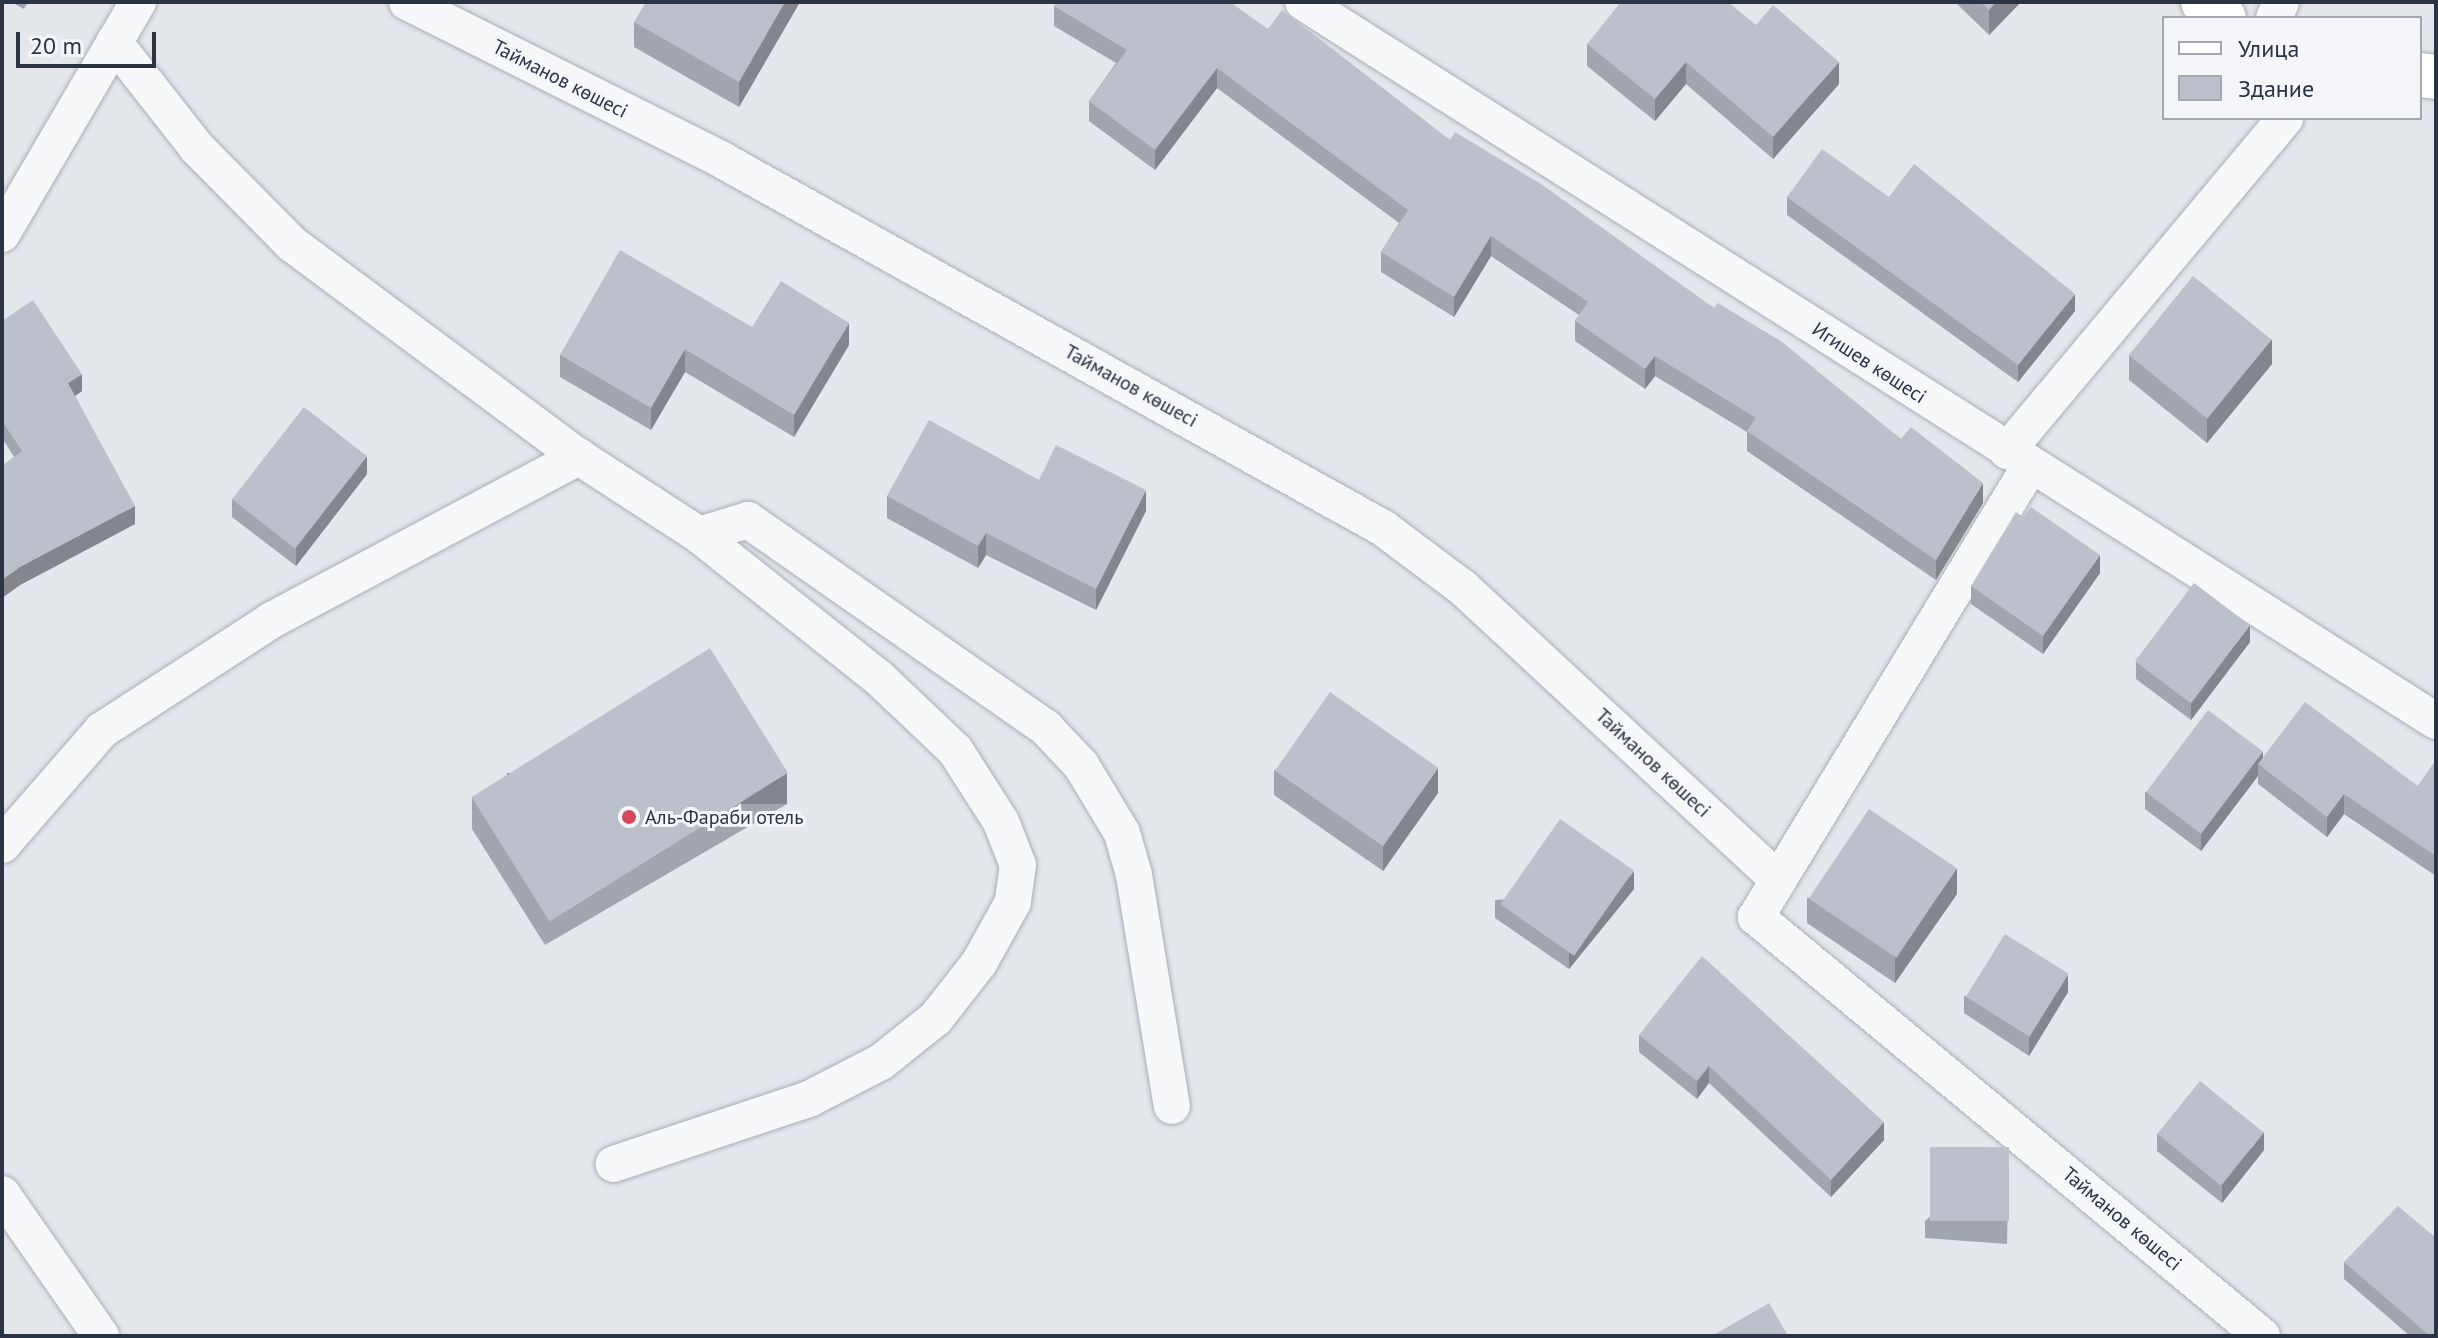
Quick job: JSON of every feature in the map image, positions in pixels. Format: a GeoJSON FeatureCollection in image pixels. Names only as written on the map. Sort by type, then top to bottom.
{"type":"FeatureCollection","features":[{"type":"Feature","properties":{"kind":"street"},"geometry":{"type":"LineString","coordinates":[[3,230],[138,2]]}},
{"type":"Feature","properties":{"kind":"street","name":"Тайманов көшесі"},"geometry":{"type":"LineString","coordinates":[[407,2],[736,167],[1383,528],[1462,587],[1778,880]]}},
{"type":"Feature","properties":{"kind":"street","name":"Игишев көшесі"},"geometry":{"type":"LineString","coordinates":[[1303,2],[2436,721]]}},
{"type":"Feature","properties":{"kind":"street"},"geometry":{"type":"LineString","coordinates":[[2203,2],[2221,16]]}},
{"type":"Feature","properties":{"kind":"street"},"geometry":{"type":"LineString","coordinates":[[114,42],[197,148],[292,244],[579,457],[699,535],[879,678],[955,750],[988,795],[1018,865],[1013,902],[979,963],[936,1018],[881,1062],[809,1099],[614,1164]]}},
{"type":"Feature","properties":{"kind":"street","name":"Тайманов көшесі"},"geometry":{"type":"LineString","coordinates":[[2262,1336],[1756,917],[2019,458],[2283,120]]}},
{"type":"Feature","properties":{"kind":"street"},"geometry":{"type":"LineString","coordinates":[[2,845],[102,730],[272,620],[579,457]]}},
{"type":"Feature","properties":{"kind":"street"},"geometry":{"type":"LineString","coordinates":[[699,535],[748,520],[1046,728],[1081,765],[1122,833],[1134,875],[1172,1106]]}},
{"type":"Feature","properties":{"kind":"street"},"geometry":{"type":"LineString","coordinates":[[2,1194],[101,1336]]}},
{"type":"Feature","properties":{"kind":"building"},"geometry":{"type":"Polygon","coordinates":[[[646,2],[785,2],[739,82],[634,22],[646,2]]]}},
{"type":"Feature","properties":{"kind":"building"},"geometry":{"type":"Polygon","coordinates":[[[1056,2],[1230,2],[1268,29],[1282,10],[1450,140],[1455,132],[1541,184],[1714,308],[1718,303],[1782,342],[1901,439],[1911,427],[1983,483],[1936,560],[1747,431],[1756,418],[1655,356],[1645,369],[1575,321],[1588,302],[1491,236],[1454,297],[1381,252],[1408,210],[1217,68],[1155,150],[1089,101],[1127,50],[1054,6],[1056,2]]]}},
{"type":"Feature","properties":{"kind":"building"},"geometry":{"type":"Polygon","coordinates":[[[1621,2],[1728,2],[1756,25],[1773,5],[1839,62],[1773,137],[1686,62],[1655,99],[1587,44],[1621,2]]]}},
{"type":"Feature","properties":{"kind":"building"},"geometry":{"type":"Polygon","coordinates":[[[1981,2],[1996,2],[1989,10],[1981,2]]]}},
{"type":"Feature","properties":{"kind":"building"},"geometry":{"type":"Polygon","coordinates":[[[1822,149],[1889,197],[1914,164],[2075,294],[2018,365],[1787,197],[1822,149]]]}},
{"type":"Feature","properties":{"kind":"building"},"geometry":{"type":"Polygon","coordinates":[[[620,250],[752,327],[781,281],[849,323],[794,415],[685,349],[651,408],[560,355],[620,250]]]}},
{"type":"Feature","properties":{"kind":"building"},"geometry":{"type":"Polygon","coordinates":[[[2193,276],[2271,340],[2207,419],[2129,355],[2193,276]]]}},
{"type":"Feature","properties":{"kind":"building"},"geometry":{"type":"Polygon","coordinates":[[[33,300],[82,374],[68,383],[135,506],[20,567],[2,580],[2,466],[22,451],[2,421],[2,321],[33,300]]]}},
{"type":"Feature","properties":{"kind":"building"},"geometry":{"type":"Polygon","coordinates":[[[304,407],[367,456],[295,548],[232,499],[304,407]]]}},
{"type":"Feature","properties":{"kind":"building"},"geometry":{"type":"Polygon","coordinates":[[[929,420],[1039,480],[1056,445],[1146,490],[1096,589],[986,533],[978,546],[887,496],[929,420]]]}},
{"type":"Feature","properties":{"kind":"building"},"geometry":{"type":"Polygon","coordinates":[[[2031,507],[2100,555],[2043,636],[1971,586],[2016,512],[2023,517],[2031,507]]]}},
{"type":"Feature","properties":{"kind":"building"},"geometry":{"type":"Polygon","coordinates":[[[2194,583],[2250,625],[2191,703],[2135,661],[2194,583]]]}},
{"type":"Feature","properties":{"kind":"building","name":"Аль-Фараби отель"},"geometry":{"type":"Polygon","coordinates":[[[710,648],[788,773],[550,922],[472,797],[710,648]]]}},
{"type":"Feature","properties":{"kind":"building"},"geometry":{"type":"Polygon","coordinates":[[[1330,692],[1438,768],[1383,846],[1275,771],[1330,692]]]}},
{"type":"Feature","properties":{"kind":"building"},"geometry":{"type":"Polygon","coordinates":[[[2305,702],[2418,786],[2436,760],[2436,856],[2344,794],[2327,817],[2258,764],[2305,702]]]}},
{"type":"Feature","properties":{"kind":"building"},"geometry":{"type":"Polygon","coordinates":[[[2208,710],[2263,752],[2201,834],[2146,792],[2208,710]]]}},
{"type":"Feature","properties":{"kind":"building"},"geometry":{"type":"Polygon","coordinates":[[[1869,809],[1957,868],[1896,958],[1809,899],[1869,809]]]}},
{"type":"Feature","properties":{"kind":"building"},"geometry":{"type":"Polygon","coordinates":[[[1560,819],[1634,871],[1574,956],[1500,904],[1560,819]]]}},
{"type":"Feature","properties":{"kind":"building"},"geometry":{"type":"Polygon","coordinates":[[[2005,934],[2069,974],[2029,1036],[1966,997],[2005,934]]]}},
{"type":"Feature","properties":{"kind":"building"},"geometry":{"type":"Polygon","coordinates":[[[1702,956],[1884,1122],[1831,1180],[1709,1066],[1697,1081],[1639,1035],[1702,956]]]}},
{"type":"Feature","properties":{"kind":"building"},"geometry":{"type":"Polygon","coordinates":[[[2200,1081],[2264,1133],[2221,1185],[2157,1134],[2200,1081]]]}},
{"type":"Feature","properties":{"kind":"building"},"geometry":{"type":"Polygon","coordinates":[[[1930,1147],[2009,1147],[2009,1221],[1930,1221],[1930,1147]]]}},
{"type":"Feature","properties":{"kind":"building"},"geometry":{"type":"Polygon","coordinates":[[[2398,1206],[2436,1238],[2436,1336],[2430,1336],[2344,1262],[2398,1206]]]}},
{"type":"Feature","properties":{"kind":"building"},"geometry":{"type":"Polygon","coordinates":[[[1769,1303],[1788,1336],[1712,1336],[1769,1303]]]}},
{"type":"Feature","properties":{"kind":"place","name":"Аль-Фараби отель"},"geometry":{"type":"Point","coordinates":[629,817]}}]}
